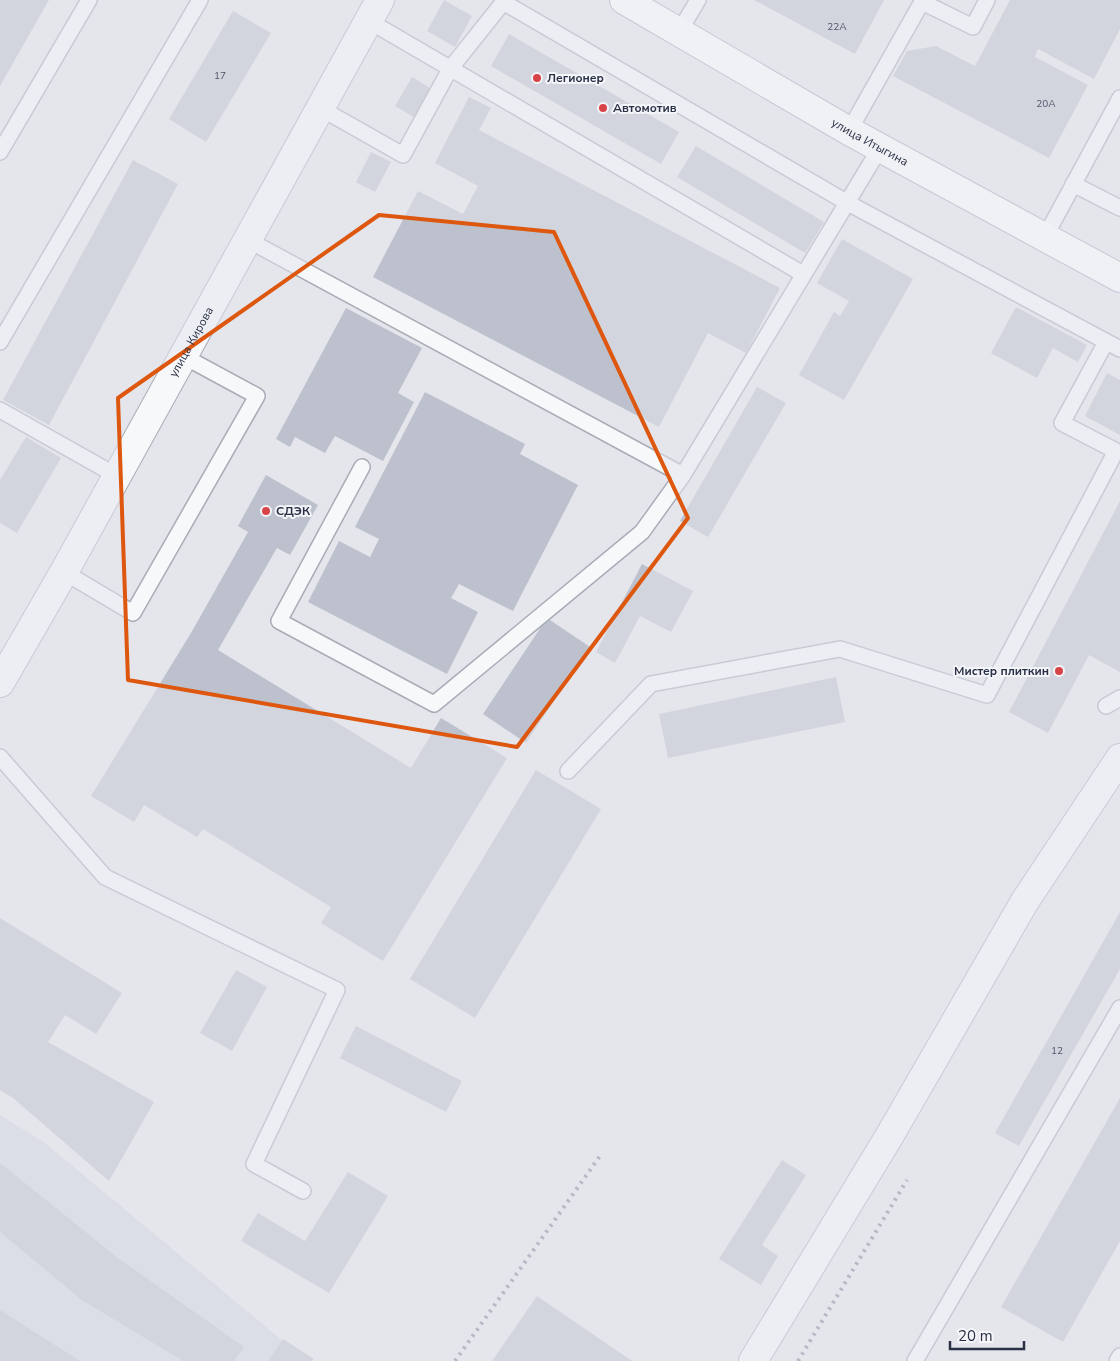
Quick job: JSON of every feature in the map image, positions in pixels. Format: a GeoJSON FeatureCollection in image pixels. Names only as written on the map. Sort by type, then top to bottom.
{"type":"FeatureCollection","features":[{"type":"Feature","properties":{"kind":"main road","name":"улица Итыгина"},"geometry":{"type":"LineString","coordinates":[[624,0],[849,131],[1120,278]]}},
{"type":"Feature","properties":{"kind":"street","name":"улица Кирова"},"geometry":{"type":"LineString","coordinates":[[0,683],[64,572],[374,10]]}},
{"type":"Feature","properties":{"kind":"street"},"geometry":{"type":"LineString","coordinates":[[753,1361],[894,1126],[1025,901],[1120,758]]}},
{"type":"Feature","properties":{"kind":"lane"},"geometry":{"type":"LineString","coordinates":[[0,152],[90,0]]}},
{"type":"Feature","properties":{"kind":"lane"},"geometry":{"type":"LineString","coordinates":[[0,342],[200,0]]}},
{"type":"Feature","properties":{"kind":"lane"},"geometry":{"type":"LineString","coordinates":[[679,32],[698,0]]}},
{"type":"Feature","properties":{"kind":"lane"},"geometry":{"type":"LineString","coordinates":[[849,131],[922,1],[973,27],[987,0]]}},
{"type":"Feature","properties":{"kind":"lane"},"geometry":{"type":"LineString","coordinates":[[320,108],[403,155],[450,69],[504,1],[846,202],[1120,349]]}},
{"type":"Feature","properties":{"kind":"lane"},"geometry":{"type":"LineString","coordinates":[[374,10],[450,69],[803,274]]}},
{"type":"Feature","properties":{"kind":"lane"},"geometry":{"type":"LineString","coordinates":[[1045,237],[1120,98]]}},
{"type":"Feature","properties":{"kind":"lane"},"geometry":{"type":"LineString","coordinates":[[362,467],[280,621],[434,704],[642,532],[683,475],[880,148]]}},
{"type":"Feature","properties":{"kind":"lane"},"geometry":{"type":"LineString","coordinates":[[1073,184],[1120,208]]}},
{"type":"Feature","properties":{"kind":"lane"},"geometry":{"type":"LineString","coordinates":[[248,240],[683,475]]}},
{"type":"Feature","properties":{"kind":"lane"},"geometry":{"type":"LineString","coordinates":[[568,771],[651,684],[840,649],[987,695],[1116,452],[1062,422],[1106,342]]}},
{"type":"Feature","properties":{"kind":"lane"},"geometry":{"type":"LineString","coordinates":[[64,572],[133,613],[257,396],[183,356]]}},
{"type":"Feature","properties":{"kind":"lane"},"geometry":{"type":"LineString","coordinates":[[0,410],[117,476]]}},
{"type":"Feature","properties":{"kind":"lane"},"geometry":{"type":"LineString","coordinates":[[1106,706],[1120,698]]}},
{"type":"Feature","properties":{"kind":"lane"},"geometry":{"type":"LineString","coordinates":[[0,757],[105,878],[337,990],[254,1164],[303,1191]]}},
{"type":"Feature","properties":{"kind":"lane"},"geometry":{"type":"LineString","coordinates":[[915,1361],[1120,1008]]}},
{"type":"Feature","properties":{"kind":"lane"},"geometry":{"type":"LineString","coordinates":[[1117,1361],[1120,1356]]}},
{"type":"Feature","properties":{"kind":"highlighted area"},"geometry":{"type":"Polygon","coordinates":[[[379,215],[554,232],[688,518],[517,747],[128,680],[118,398],[379,215]]]}},
{"type":"Feature","properties":{"kind":"shaded area"},"geometry":{"type":"Polygon","coordinates":[[[0,1115],[45,1143],[307,1361],[0,1361],[0,1115]]]}},
{"type":"Feature","properties":{"kind":"building"},"geometry":{"type":"Polygon","coordinates":[[[0,0],[49,0],[0,86],[0,0]]]}},
{"type":"Feature","properties":{"kind":"building"},"geometry":{"type":"Polygon","coordinates":[[[444,0],[472,16],[455,47],[427,31],[444,0]]]}},
{"type":"Feature","properties":{"kind":"building"},"geometry":{"type":"Polygon","coordinates":[[[754,0],[884,0],[855,54],[754,0]]]}},
{"type":"Feature","properties":{"kind":"building"},"geometry":{"type":"Polygon","coordinates":[[[1010,0],[1120,0],[1120,29],[1094,79],[1038,49],[1035,57],[1088,85],[1049,158],[893,76],[907,51],[936,46],[975,66],[1010,0]]]}},
{"type":"Feature","properties":{"kind":"building"},"geometry":{"type":"Polygon","coordinates":[[[233,11],[271,33],[206,142],[169,119],[233,11]]]}},
{"type":"Feature","properties":{"kind":"building"},"geometry":{"type":"Polygon","coordinates":[[[509,34],[679,132],[661,164],[491,66],[509,34]]]}},
{"type":"Feature","properties":{"kind":"building"},"geometry":{"type":"Polygon","coordinates":[[[412,77],[430,88],[414,117],[395,106],[412,77]]]}},
{"type":"Feature","properties":{"kind":"building"},"geometry":{"type":"Polygon","coordinates":[[[469,97],[491,108],[479,130],[780,288],[746,353],[708,333],[659,427],[373,277],[418,191],[463,214],[478,186],[435,163],[469,97]]]}},
{"type":"Feature","properties":{"kind":"building"},"geometry":{"type":"Polygon","coordinates":[[[696,146],[824,222],[805,253],[677,177],[696,146]]]}},
{"type":"Feature","properties":{"kind":"building"},"geometry":{"type":"Polygon","coordinates":[[[371,152],[391,162],[375,192],[356,182],[371,152]]]}},
{"type":"Feature","properties":{"kind":"building"},"geometry":{"type":"Polygon","coordinates":[[[133,160],[178,184],[49,425],[3,400],[133,160]]]}},
{"type":"Feature","properties":{"kind":"building"},"geometry":{"type":"Polygon","coordinates":[[[842,239],[913,279],[844,400],[799,375],[834,312],[840,316],[849,301],[817,283],[842,239]]]}},
{"type":"Feature","properties":{"kind":"building"},"geometry":{"type":"Polygon","coordinates":[[[1016,307],[1087,345],[1078,362],[1053,348],[1037,378],[991,353],[1016,307]]]}},
{"type":"Feature","properties":{"kind":"building"},"geometry":{"type":"Polygon","coordinates":[[[346,308],[422,348],[398,393],[414,402],[383,461],[335,436],[325,453],[295,437],[290,447],[276,439],[346,308]]]}},
{"type":"Feature","properties":{"kind":"building"},"geometry":{"type":"Polygon","coordinates":[[[1107,373],[1120,380],[1120,435],[1085,416],[1107,373]]]}},
{"type":"Feature","properties":{"kind":"building"},"geometry":{"type":"Polygon","coordinates":[[[757,387],[786,403],[708,537],[680,521],[757,387]]]}},
{"type":"Feature","properties":{"kind":"building"},"geometry":{"type":"Polygon","coordinates":[[[425,392],[525,444],[520,454],[578,485],[513,611],[459,584],[451,598],[478,612],[447,674],[308,602],[339,541],[370,557],[379,539],[355,527],[425,392]]]}},
{"type":"Feature","properties":{"kind":"building"},"geometry":{"type":"Polygon","coordinates":[[[26,437],[61,458],[17,533],[0,523],[0,480],[26,437]]]}},
{"type":"Feature","properties":{"kind":"building"},"geometry":{"type":"Polygon","coordinates":[[[266,475],[318,505],[290,555],[277,548],[218,650],[411,768],[441,718],[507,758],[383,961],[321,923],[331,907],[203,829],[197,837],[144,805],[134,822],[91,796],[191,633],[248,532],[238,526],[266,475]]]}},
{"type":"Feature","properties":{"kind":"building"},"geometry":{"type":"Polygon","coordinates":[[[1120,501],[1120,672],[1089,655],[1048,733],[1009,712],[1120,501]]]}},
{"type":"Feature","properties":{"kind":"building"},"geometry":{"type":"Polygon","coordinates":[[[642,564],[693,591],[671,632],[640,616],[615,663],[596,652],[642,564]]]}},
{"type":"Feature","properties":{"kind":"building"},"geometry":{"type":"Polygon","coordinates":[[[547,618],[590,647],[526,743],[483,714],[547,618]]]}},
{"type":"Feature","properties":{"kind":"building"},"geometry":{"type":"Polygon","coordinates":[[[836,677],[845,722],[668,758],[659,714],[836,677]]]}},
{"type":"Feature","properties":{"kind":"building"},"geometry":{"type":"Polygon","coordinates":[[[536,770],[601,809],[475,1018],[410,979],[536,770]]]}},
{"type":"Feature","properties":{"kind":"building"},"geometry":{"type":"Polygon","coordinates":[[[1120,912],[1120,969],[1019,1146],[995,1133],[1120,912]]]}},
{"type":"Feature","properties":{"kind":"building"},"geometry":{"type":"Polygon","coordinates":[[[0,918],[122,993],[96,1034],[65,1015],[48,1042],[154,1102],[109,1181],[13,1098],[0,1090],[0,918]]]}},
{"type":"Feature","properties":{"kind":"building"},"geometry":{"type":"Polygon","coordinates":[[[236,970],[267,987],[232,1051],[200,1033],[236,970]]]}},
{"type":"Feature","properties":{"kind":"building"},"geometry":{"type":"Polygon","coordinates":[[[356,1026],[462,1081],[446,1112],[340,1058],[356,1026]]]}},
{"type":"Feature","properties":{"kind":"building"},"geometry":{"type":"Polygon","coordinates":[[[1120,1098],[1120,1241],[1063,1342],[1001,1307],[1120,1098]]]}},
{"type":"Feature","properties":{"kind":"building"},"geometry":{"type":"Polygon","coordinates":[[[782,1160],[806,1175],[762,1245],[778,1256],[761,1285],[719,1259],[782,1160]]]}},
{"type":"Feature","properties":{"kind":"building"},"geometry":{"type":"Polygon","coordinates":[[[0,1163],[118,1258],[244,1347],[234,1361],[183,1361],[82,1300],[0,1232],[0,1163]]]}},
{"type":"Feature","properties":{"kind":"building"},"geometry":{"type":"Polygon","coordinates":[[[348,1172],[388,1196],[329,1293],[241,1241],[258,1213],[305,1241],[348,1172]]]}},
{"type":"Feature","properties":{"kind":"building"},"geometry":{"type":"Polygon","coordinates":[[[537,1296],[632,1361],[492,1361],[537,1296]]]}},
{"type":"Feature","properties":{"kind":"building"},"geometry":{"type":"Polygon","coordinates":[[[0,1310],[80,1361],[0,1361],[0,1310]]]}},
{"type":"Feature","properties":{"kind":"building"},"geometry":{"type":"Polygon","coordinates":[[[283,1339],[314,1359],[312,1361],[268,1361],[283,1339]]]}},
{"type":"Feature","properties":{"kind":"railway"},"geometry":{"type":"LineString","coordinates":[[455,1361],[600,1156]]}},
{"type":"Feature","properties":{"kind":"railway"},"geometry":{"type":"LineString","coordinates":[[798,1361],[907,1180]]}},
{"type":"Feature","properties":{"kind":"place","name":"Легионер"},"geometry":{"type":"Point","coordinates":[537,78]}},
{"type":"Feature","properties":{"kind":"place","name":"Автомотив"},"geometry":{"type":"Point","coordinates":[603,108]}},
{"type":"Feature","properties":{"kind":"place","name":"СДЭК"},"geometry":{"type":"Point","coordinates":[266,511]}},
{"type":"Feature","properties":{"kind":"place","name":"Мистер плиткин"},"geometry":{"type":"Point","coordinates":[1059,671]}}]}
